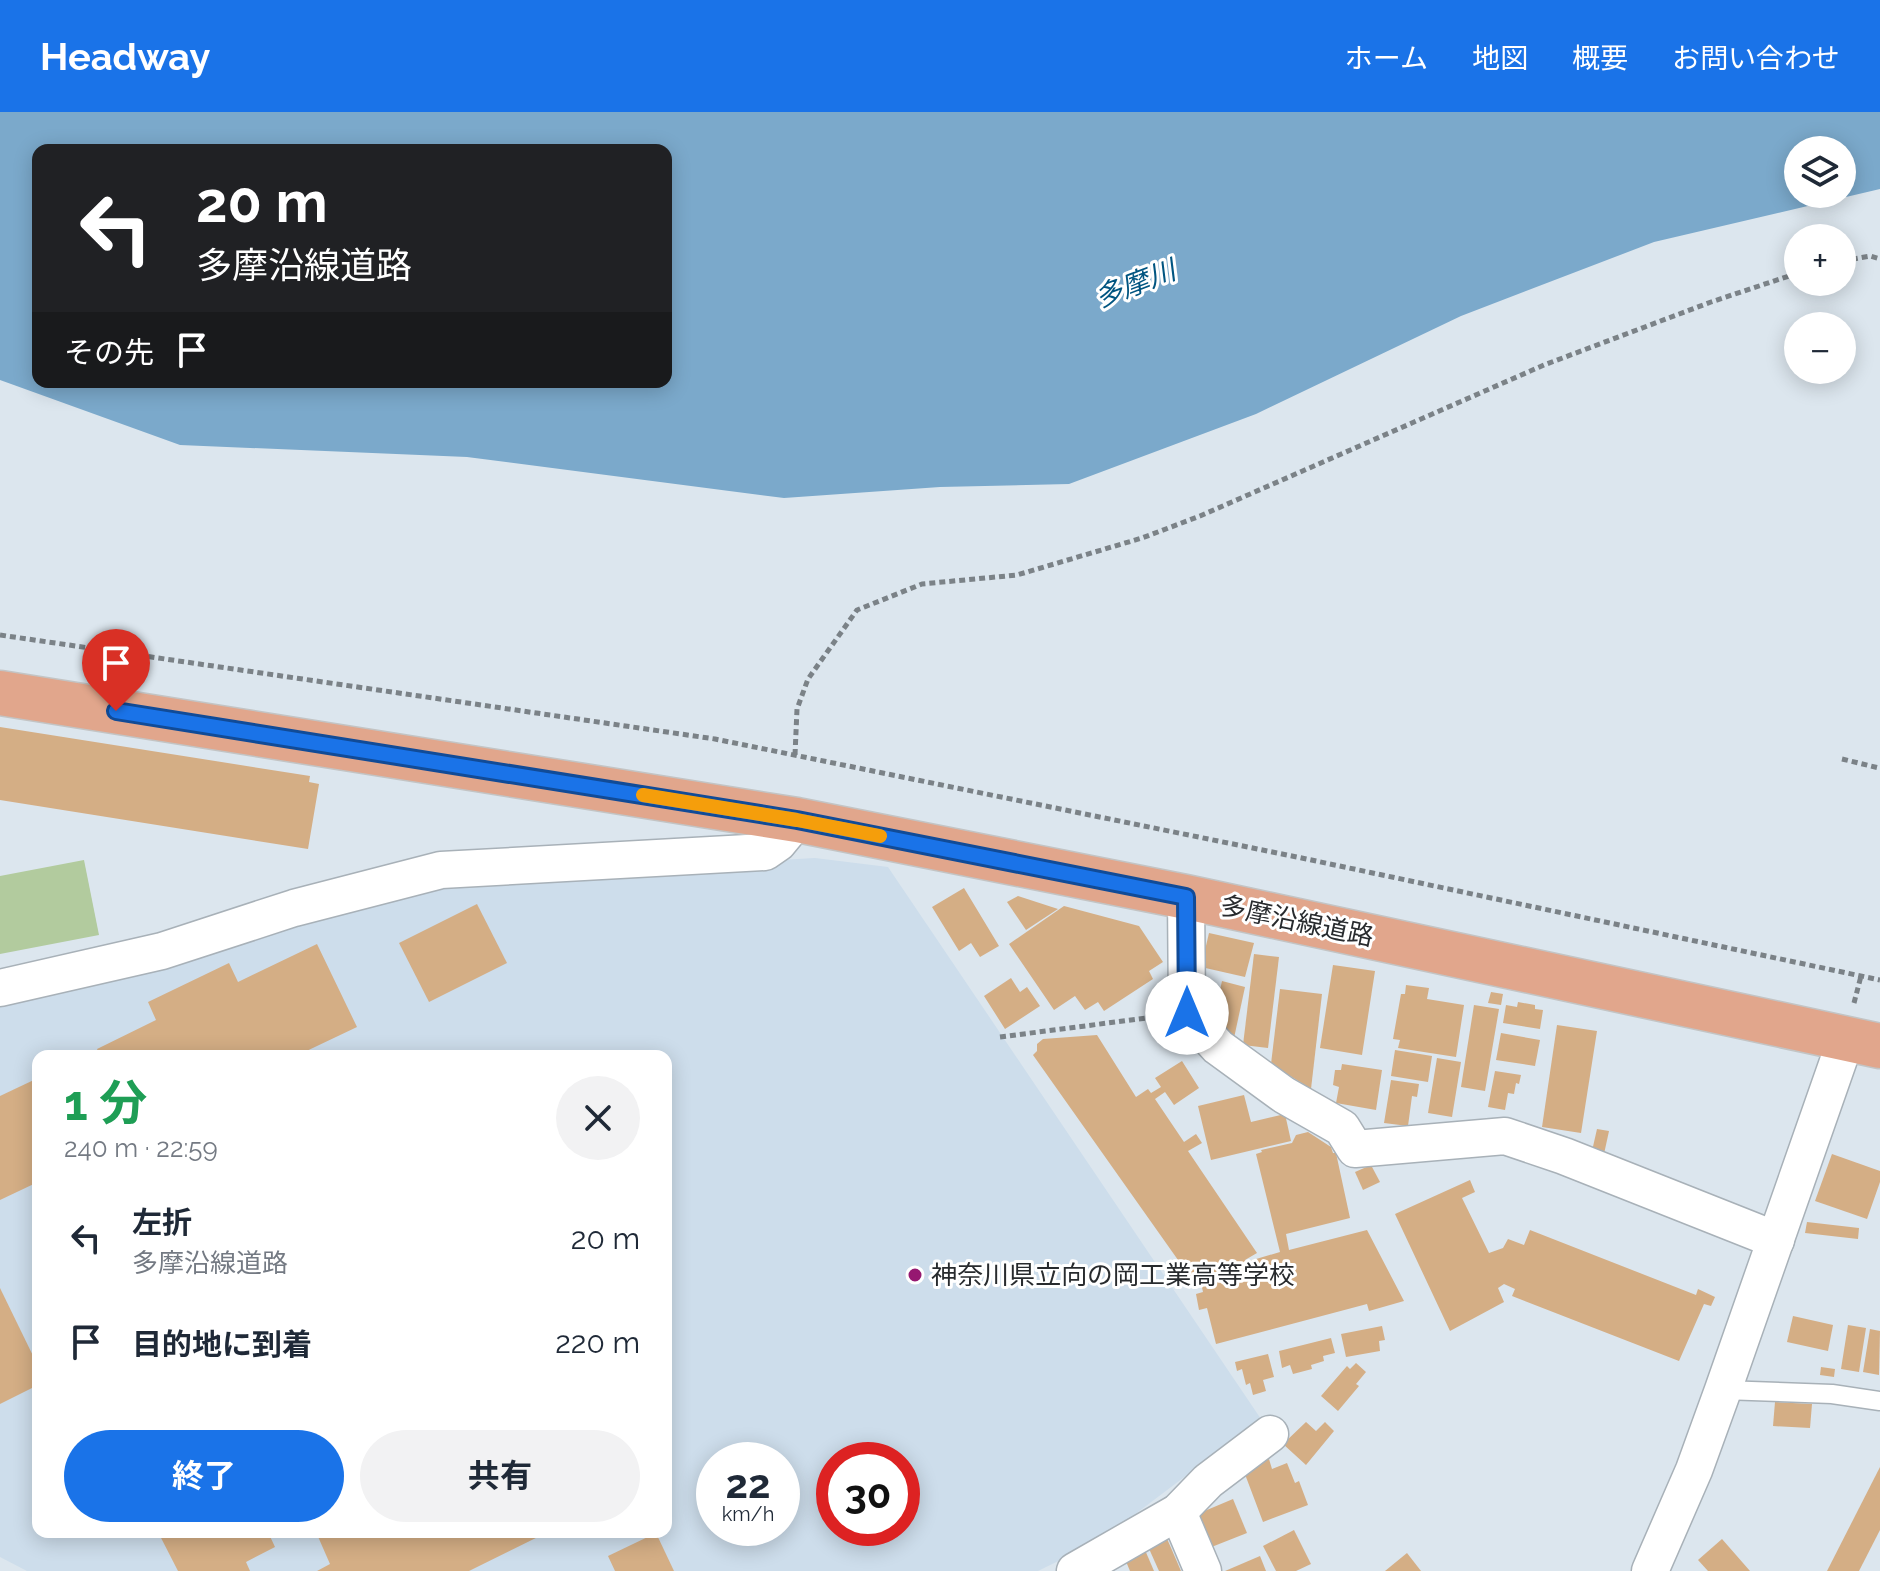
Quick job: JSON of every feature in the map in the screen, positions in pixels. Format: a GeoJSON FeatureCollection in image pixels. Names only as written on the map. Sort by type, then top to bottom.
{"type":"FeatureCollection","features":[{"type":"Feature","properties":{"kind":"main road","name":"多摩沿線道路"},"geometry":{"type":"LineString","coordinates":[[0,693],[797,820],[1186,897],[1863,1042]]}},
{"type":"Feature","properties":{"kind":"street"},"geometry":{"type":"LineString","coordinates":[[0,988],[162,951],[294,908],[441,870],[765,852],[778,843],[797,820]]}},
{"type":"Feature","properties":{"kind":"street"},"geometry":{"type":"LineString","coordinates":[[1186,897],[1187,1013],[1218,1047],[1284,1095],[1342,1128],[1355,1149],[1505,1136],[1564,1156],[1776,1240]]}},
{"type":"Feature","properties":{"kind":"street"},"geometry":{"type":"LineString","coordinates":[[1650,1571],[1694,1470],[1776,1240],[1863,1042]]}},
{"type":"Feature","properties":{"kind":"street"},"geometry":{"type":"LineString","coordinates":[[1075,1571],[1178,1512],[1208,1481],[1270,1434]]}},
{"type":"Feature","properties":{"kind":"street"},"geometry":{"type":"LineString","coordinates":[[1178,1512],[1203,1571]]}},
{"type":"Feature","properties":{"kind":"lane"},"geometry":{"type":"LineString","coordinates":[[1723,1390],[1832,1394],[1880,1401]]}},
{"type":"Feature","properties":{"kind":"path"},"geometry":{"type":"LineString","coordinates":[[1856,258],[1870,256],[1880,259]]}},
{"type":"Feature","properties":{"kind":"path"},"geometry":{"type":"LineString","coordinates":[[795,755],[797,709],[808,679],[857,610],[922,584],[1017,575],[1142,538],[1200,516],[1544,365],[1784,278]]}},
{"type":"Feature","properties":{"kind":"path"},"geometry":{"type":"LineString","coordinates":[[0,635],[584,718],[795,755],[1880,980]]}},
{"type":"Feature","properties":{"kind":"path"},"geometry":{"type":"LineString","coordinates":[[1842,759],[1879,768]]}},
{"type":"Feature","properties":{"kind":"path"},"geometry":{"type":"LineString","coordinates":[[1000,1037],[1187,1013]]}},
{"type":"Feature","properties":{"kind":"shaded area","name":"神奈川県立向の岡工業高等学校"},"geometry":{"type":"Polygon","coordinates":[[[815,858],[888,867],[1261,1419],[1101,1540],[1038,1571],[27,1571],[0,1557],[0,1001],[467,877],[815,858]]]}},
{"type":"Feature","properties":{"kind":"green space"},"geometry":{"type":"Polygon","coordinates":[[[84,860],[99,935],[0,954],[0,876],[84,860]]]}},
{"type":"Feature","properties":{"kind":"water","name":"多摩川"},"geometry":{"type":"Polygon","coordinates":[[[0,112],[1880,112],[1880,189],[1856,195],[1856,136],[1784,136],[1784,208],[1799,208],[1654,242],[1461,316],[1256,414],[1069,484],[940,487],[784,498],[467,457],[180,445],[0,380],[0,112]]]}},
{"type":"Feature","properties":{"kind":"building"},"geometry":{"type":"Polygon","coordinates":[[[0,727],[310,776],[309,782],[319,784],[308,849],[0,800],[0,727]]]}},
{"type":"Feature","properties":{"kind":"building"},"geometry":{"type":"Polygon","coordinates":[[[964,888],[999,946],[980,957],[971,943],[959,951],[932,907],[964,888]]]}},
{"type":"Feature","properties":{"kind":"building"},"geometry":{"type":"Polygon","coordinates":[[[1018,896],[1058,909],[1026,930],[1007,902],[1018,896]]]}},
{"type":"Feature","properties":{"kind":"building"},"geometry":{"type":"Polygon","coordinates":[[[477,904],[507,963],[429,1002],[399,943],[477,904]]]}},
{"type":"Feature","properties":{"kind":"building"},"geometry":{"type":"Polygon","coordinates":[[[1064,906],[1139,926],[1163,962],[1149,971],[1153,979],[1104,1011],[1098,1002],[1085,1010],[1075,996],[1054,1010],[1009,944],[1064,906]]]}},
{"type":"Feature","properties":{"kind":"building"},"geometry":{"type":"Polygon","coordinates":[[[1209,933],[1254,943],[1245,977],[1201,967],[1209,933]]]}},
{"type":"Feature","properties":{"kind":"building"},"geometry":{"type":"Polygon","coordinates":[[[317,944],[357,1027],[309,1050],[97,1050],[156,1020],[148,1002],[229,963],[238,982],[317,944]]]}},
{"type":"Feature","properties":{"kind":"building"},"geometry":{"type":"Polygon","coordinates":[[[1254,954],[1279,957],[1268,1048],[1243,1045],[1254,954]]]}},
{"type":"Feature","properties":{"kind":"building"},"geometry":{"type":"Polygon","coordinates":[[[1333,965],[1375,971],[1362,1055],[1320,1048],[1333,965]]]}},
{"type":"Feature","properties":{"kind":"building"},"geometry":{"type":"Polygon","coordinates":[[[1011,978],[1020,992],[1027,987],[1040,1006],[1005,1029],[984,996],[1011,978]]]}},
{"type":"Feature","properties":{"kind":"building"},"geometry":{"type":"Polygon","coordinates":[[[1222,981],[1245,987],[1234,1038],[1213,1022],[1222,981]]]}},
{"type":"Feature","properties":{"kind":"building"},"geometry":{"type":"Polygon","coordinates":[[[1406,985],[1429,988],[1427,999],[1464,1005],[1456,1057],[1398,1048],[1400,1040],[1393,1039],[1401,994],[1405,994],[1406,985]]]}},
{"type":"Feature","properties":{"kind":"building"},"geometry":{"type":"Polygon","coordinates":[[[1280,989],[1322,994],[1311,1089],[1271,1064],[1280,989]]]}},
{"type":"Feature","properties":{"kind":"building"},"geometry":{"type":"Polygon","coordinates":[[[1491,992],[1503,994],[1501,1005],[1488,1003],[1491,992]]]}},
{"type":"Feature","properties":{"kind":"building"},"geometry":{"type":"Polygon","coordinates":[[[1518,1002],[1543,1010],[1540,1029],[1503,1023],[1506,1005],[1517,1007],[1518,1002]]]}},
{"type":"Feature","properties":{"kind":"building"},"geometry":{"type":"Polygon","coordinates":[[[1474,1005],[1499,1009],[1485,1091],[1461,1087],[1474,1005]]]}},
{"type":"Feature","properties":{"kind":"building"},"geometry":{"type":"Polygon","coordinates":[[[1557,1025],[1597,1031],[1581,1133],[1542,1127],[1557,1025]]]}},
{"type":"Feature","properties":{"kind":"building"},"geometry":{"type":"Polygon","coordinates":[[[1501,1033],[1540,1040],[1535,1066],[1496,1060],[1501,1033]]]}},
{"type":"Feature","properties":{"kind":"building"},"geometry":{"type":"Polygon","coordinates":[[[1097,1035],[1136,1097],[1148,1089],[1151,1093],[1161,1087],[1155,1078],[1182,1061],[1199,1088],[1174,1105],[1165,1092],[1155,1099],[1184,1142],[1196,1134],[1202,1143],[1188,1151],[1257,1253],[1246,1262],[1280,1252],[1256,1154],[1292,1143],[1296,1135],[1308,1132],[1336,1153],[1350,1218],[1286,1234],[1289,1250],[1367,1230],[1404,1301],[1369,1311],[1367,1304],[1216,1344],[1207,1308],[1199,1310],[1196,1294],[1203,1292],[1201,1283],[1218,1279],[1216,1272],[1195,1284],[1033,1055],[1037,1044],[1043,1039],[1097,1035]]]}},
{"type":"Feature","properties":{"kind":"building"},"geometry":{"type":"Polygon","coordinates":[[[1395,1050],[1432,1056],[1428,1082],[1391,1076],[1395,1050]]]}},
{"type":"Feature","properties":{"kind":"building"},"geometry":{"type":"Polygon","coordinates":[[[1437,1058],[1461,1062],[1452,1117],[1428,1113],[1437,1058]]]}},
{"type":"Feature","properties":{"kind":"building"},"geometry":{"type":"Polygon","coordinates":[[[1342,1064],[1382,1070],[1376,1110],[1336,1103],[1339,1087],[1333,1085],[1335,1070],[1341,1070],[1342,1064]]]}},
{"type":"Feature","properties":{"kind":"building"},"geometry":{"type":"Polygon","coordinates":[[[1495,1071],[1521,1075],[1514,1094],[1508,1093],[1505,1110],[1488,1107],[1495,1071]]]}},
{"type":"Feature","properties":{"kind":"building"},"geometry":{"type":"Polygon","coordinates":[[[1391,1080],[1419,1084],[1417,1097],[1412,1096],[1408,1126],[1384,1123],[1391,1080]]]}},
{"type":"Feature","properties":{"kind":"building"},"geometry":{"type":"Polygon","coordinates":[[[32,1081],[32,1185],[0,1200],[0,1096],[32,1081]]]}},
{"type":"Feature","properties":{"kind":"building"},"geometry":{"type":"Polygon","coordinates":[[[1244,1095],[1251,1122],[1285,1114],[1291,1141],[1211,1160],[1198,1106],[1244,1095]]]}},
{"type":"Feature","properties":{"kind":"building"},"geometry":{"type":"Polygon","coordinates":[[[1597,1129],[1609,1131],[1604,1154],[1592,1151],[1597,1129]]]}},
{"type":"Feature","properties":{"kind":"building"},"geometry":{"type":"Polygon","coordinates":[[[1832,1154],[1880,1171],[1880,1182],[1867,1219],[1815,1201],[1832,1154]]]}},
{"type":"Feature","properties":{"kind":"building"},"geometry":{"type":"Polygon","coordinates":[[[1371,1165],[1380,1182],[1363,1190],[1355,1172],[1371,1165]]]}},
{"type":"Feature","properties":{"kind":"building"},"geometry":{"type":"Polygon","coordinates":[[[1470,1180],[1475,1192],[1462,1198],[1489,1253],[1503,1248],[1508,1239],[1524,1245],[1530,1230],[1696,1295],[1698,1289],[1715,1297],[1711,1306],[1704,1304],[1679,1361],[1512,1296],[1515,1289],[1504,1284],[1498,1288],[1504,1302],[1450,1331],[1395,1214],[1470,1180]]]}},
{"type":"Feature","properties":{"kind":"building"},"geometry":{"type":"Polygon","coordinates":[[[1807,1222],[1859,1228],[1858,1239],[1805,1233],[1807,1222]]]}},
{"type":"Feature","properties":{"kind":"building"},"geometry":{"type":"Polygon","coordinates":[[[0,1288],[32,1354],[32,1388],[0,1404],[0,1288]]]}},
{"type":"Feature","properties":{"kind":"building"},"geometry":{"type":"Polygon","coordinates":[[[1793,1316],[1833,1325],[1828,1351],[1787,1342],[1793,1316]]]}},
{"type":"Feature","properties":{"kind":"building"},"geometry":{"type":"Polygon","coordinates":[[[1848,1325],[1866,1328],[1859,1372],[1841,1369],[1848,1325]]]}},
{"type":"Feature","properties":{"kind":"building"},"geometry":{"type":"Polygon","coordinates":[[[1382,1326],[1385,1340],[1379,1341],[1380,1351],[1346,1357],[1341,1334],[1382,1326]]]}},
{"type":"Feature","properties":{"kind":"building"},"geometry":{"type":"Polygon","coordinates":[[[1870,1329],[1880,1331],[1879,1375],[1863,1372],[1870,1329]]]}},
{"type":"Feature","properties":{"kind":"building"},"geometry":{"type":"Polygon","coordinates":[[[1331,1338],[1335,1353],[1323,1356],[1324,1361],[1311,1365],[1312,1369],[1293,1374],[1290,1365],[1282,1368],[1279,1351],[1331,1338]]]}},
{"type":"Feature","properties":{"kind":"building"},"geometry":{"type":"Polygon","coordinates":[[[1268,1354],[1274,1377],[1263,1380],[1266,1391],[1253,1395],[1250,1383],[1246,1385],[1242,1369],[1237,1371],[1235,1362],[1268,1354]]]}},
{"type":"Feature","properties":{"kind":"building"},"geometry":{"type":"Polygon","coordinates":[[[1356,1363],[1366,1372],[1356,1384],[1359,1386],[1338,1411],[1321,1396],[1347,1366],[1350,1369],[1356,1363]]]}},
{"type":"Feature","properties":{"kind":"building"},"geometry":{"type":"Polygon","coordinates":[[[1821,1367],[1835,1369],[1834,1377],[1820,1375],[1821,1367]]]}},
{"type":"Feature","properties":{"kind":"building"},"geometry":{"type":"Polygon","coordinates":[[[1775,1402],[1812,1404],[1810,1428],[1773,1426],[1775,1402]]]}},
{"type":"Feature","properties":{"kind":"building"},"geometry":{"type":"Polygon","coordinates":[[[1306,1422],[1316,1431],[1325,1422],[1334,1431],[1306,1465],[1283,1444],[1306,1422]]]}},
{"type":"Feature","properties":{"kind":"building"},"geometry":{"type":"Polygon","coordinates":[[[1269,1459],[1272,1469],[1287,1463],[1295,1483],[1299,1481],[1308,1505],[1263,1522],[1243,1469],[1269,1459]]]}},
{"type":"Feature","properties":{"kind":"building"},"geometry":{"type":"Polygon","coordinates":[[[1880,1467],[1880,1530],[1859,1571],[1827,1571],[1880,1467]]]}},
{"type":"Feature","properties":{"kind":"building"},"geometry":{"type":"Polygon","coordinates":[[[1233,1499],[1247,1533],[1209,1548],[1195,1515],[1233,1499]]]}},
{"type":"Feature","properties":{"kind":"building"},"geometry":{"type":"Polygon","coordinates":[[[1294,1530],[1311,1564],[1296,1571],[1276,1571],[1263,1546],[1294,1530]]]}},
{"type":"Feature","properties":{"kind":"building"},"geometry":{"type":"Polygon","coordinates":[[[1165,1534],[1181,1571],[1159,1571],[1146,1542],[1165,1534]]]}},
{"type":"Feature","properties":{"kind":"building"},"geometry":{"type":"Polygon","coordinates":[[[161,1538],[271,1538],[275,1547],[246,1562],[250,1571],[178,1571],[161,1538]]]}},
{"type":"Feature","properties":{"kind":"building"},"geometry":{"type":"Polygon","coordinates":[[[319,1538],[536,1538],[469,1571],[317,1571],[330,1564],[319,1538]]]}},
{"type":"Feature","properties":{"kind":"building"},"geometry":{"type":"Polygon","coordinates":[[[646,1538],[658,1538],[674,1571],[615,1571],[608,1556],[646,1538]]]}},
{"type":"Feature","properties":{"kind":"building"},"geometry":{"type":"Polygon","coordinates":[[[1722,1539],[1750,1571],[1708,1571],[1698,1560],[1722,1539]]]}},
{"type":"Feature","properties":{"kind":"building"},"geometry":{"type":"Polygon","coordinates":[[[1145,1550],[1154,1571],[1130,1571],[1125,1559],[1145,1550]]]}},
{"type":"Feature","properties":{"kind":"building"},"geometry":{"type":"Polygon","coordinates":[[[1407,1553],[1421,1571],[1385,1571],[1407,1553]]]}},
{"type":"Feature","properties":{"kind":"building"},"geometry":{"type":"Polygon","coordinates":[[[1260,1556],[1266,1571],[1225,1571],[1260,1556]]]}},
{"type":"Feature","properties":{"kind":"slow traffic"},"geometry":{"type":"LineString","coordinates":[[643,795],[880,836]]}},
{"type":"Feature","properties":{"kind":"place","name":"神奈川県立向の岡工業高等学校"},"geometry":{"type":"Point","coordinates":[915,1275]}},
{"type":"Feature","properties":{"kind":"route"},"geometry":{"type":"LineString","coordinates":[[116,711],[797,820],[1186,897],[1187,1013]]}}]}
